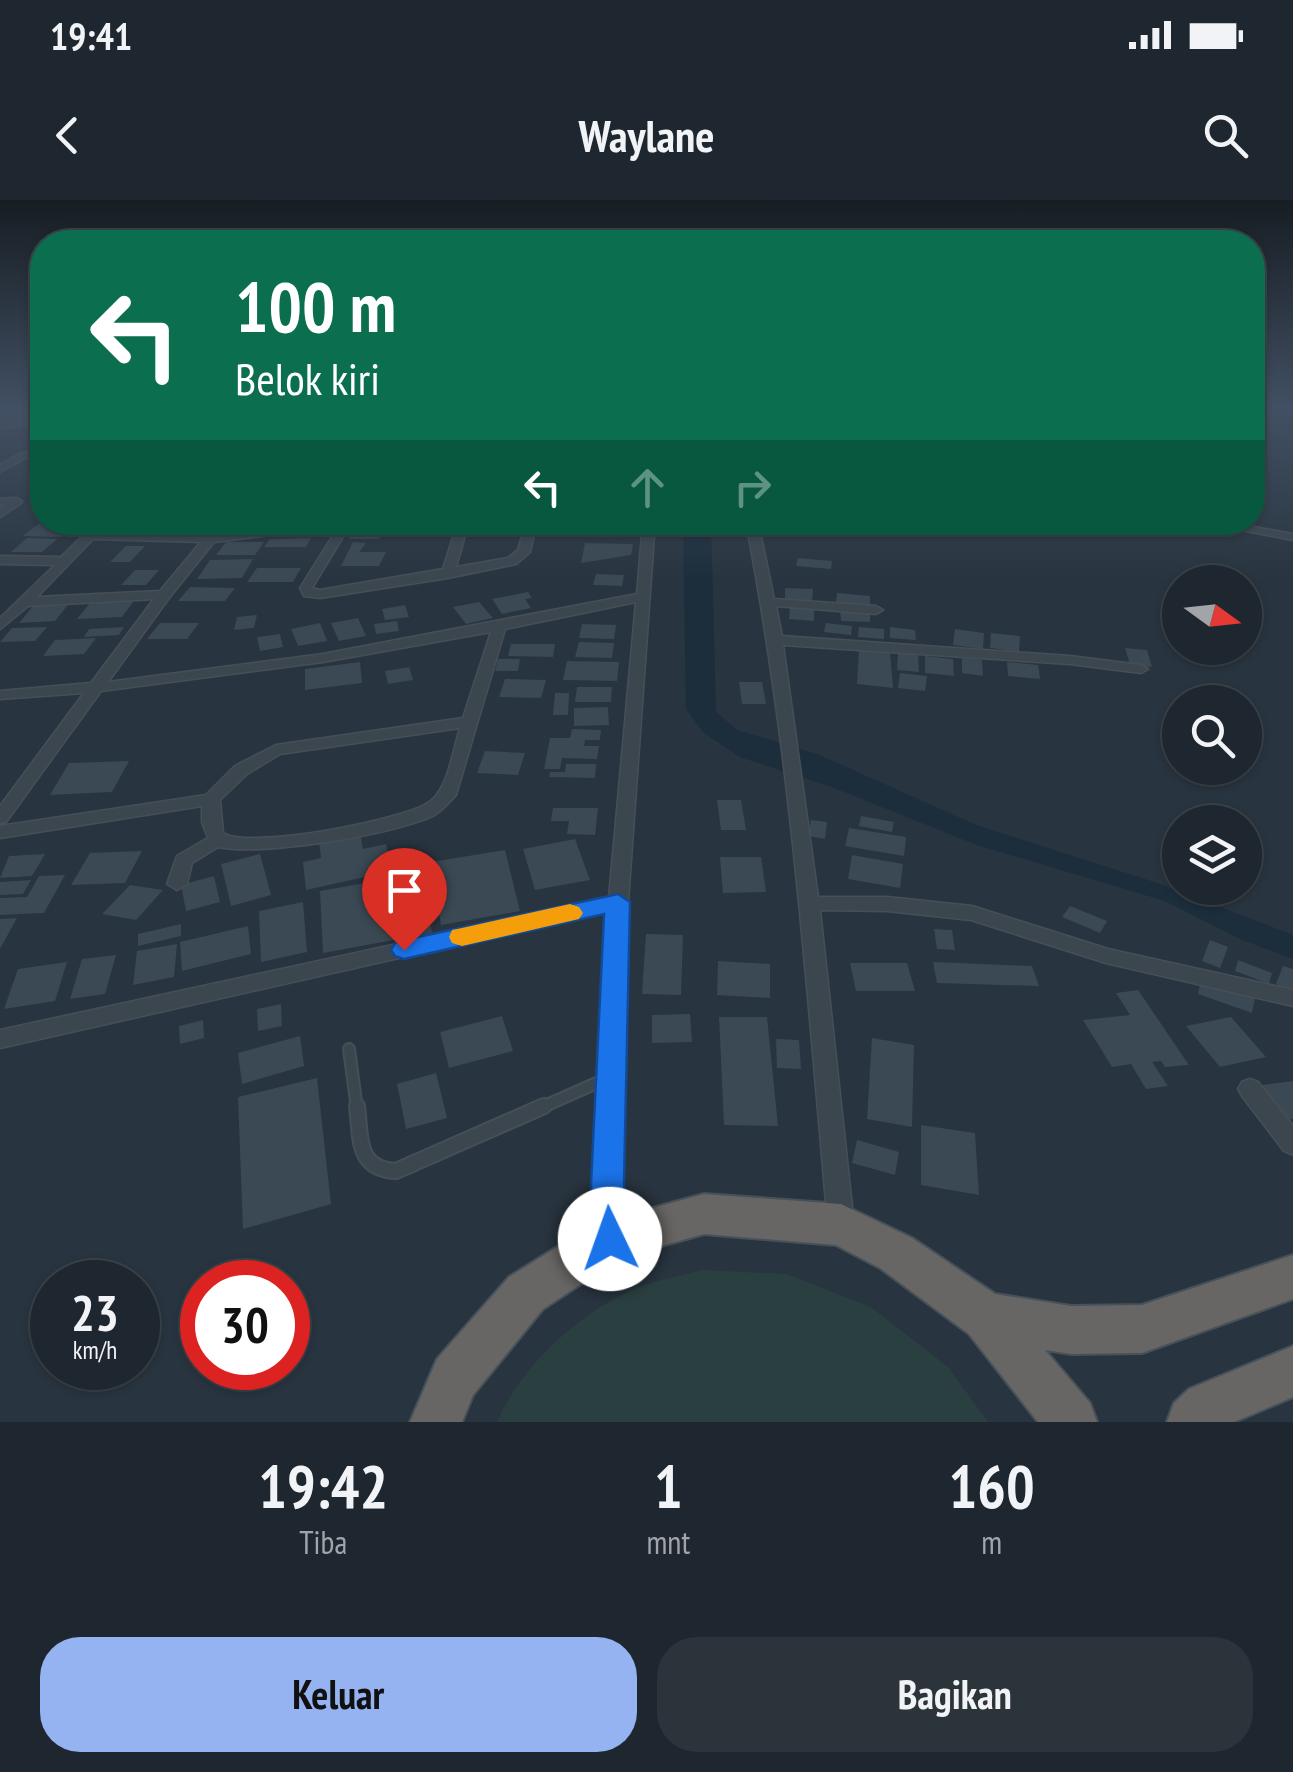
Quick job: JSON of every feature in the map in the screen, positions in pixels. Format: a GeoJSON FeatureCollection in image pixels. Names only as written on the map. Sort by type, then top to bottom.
{"type":"FeatureCollection","features":[{"type":"Feature","properties":{"kind":"highway"},"geometry":{"type":"LineString","coordinates":[[436,1422],[456,1377],[526,1293],[610,1239],[704,1214],[841,1225],[896,1253],[986,1317],[1071,1422]]}},
{"type":"Feature","properties":{"kind":"highway"},"geometry":{"type":"LineString","coordinates":[[986,1317],[1070,1330],[1142,1329],[1293,1277]]}},
{"type":"Feature","properties":{"kind":"highway"},"geometry":{"type":"LineString","coordinates":[[1193,1422],[1206,1407],[1293,1371]]}},
{"type":"Feature","properties":{"kind":"street"},"geometry":{"type":"LineString","coordinates":[[0,502],[18,501],[0,514]]}},
{"type":"Feature","properties":{"kind":"street"},"geometry":{"type":"LineString","coordinates":[[1265,532],[1293,537]]}},
{"type":"Feature","properties":{"kind":"street"},"geometry":{"type":"LineString","coordinates":[[0,626],[52,579],[61,561],[90,535],[210,539],[244,535]]}},
{"type":"Feature","properties":{"kind":"street"},"geometry":{"type":"LineString","coordinates":[[339,535],[306,588],[309,592],[448,574],[518,559],[529,535]]}},
{"type":"Feature","properties":{"kind":"street"},"geometry":{"type":"LineString","coordinates":[[448,574],[460,535]]}},
{"type":"Feature","properties":{"kind":"street"},"geometry":{"type":"LineString","coordinates":[[610,1239],[608,1184],[618,902],[648,535]]}},
{"type":"Feature","properties":{"kind":"street"},"geometry":{"type":"LineString","coordinates":[[755,535],[776,640],[796,785],[841,1225]]}},
{"type":"Feature","properties":{"kind":"street"},"geometry":{"type":"LineString","coordinates":[[0,818],[164,594],[210,539]]}},
{"type":"Feature","properties":{"kind":"street"},"geometry":{"type":"LineString","coordinates":[[0,560],[61,561]]}},
{"type":"Feature","properties":{"kind":"street"},"geometry":{"type":"LineString","coordinates":[[24,602],[164,594]]}},
{"type":"Feature","properties":{"kind":"street"},"geometry":{"type":"LineString","coordinates":[[0,696],[93,690],[499,628],[642,597]]}},
{"type":"Feature","properties":{"kind":"street"},"geometry":{"type":"LineString","coordinates":[[768,602],[876,610]]}},
{"type":"Feature","properties":{"kind":"street"},"geometry":{"type":"LineString","coordinates":[[211,798],[212,830],[217,840],[227,845],[262,846],[406,820],[430,810],[447,795],[499,628]]}},
{"type":"Feature","properties":{"kind":"street"},"geometry":{"type":"LineString","coordinates":[[776,640],[1070,660],[1141,669]]}},
{"type":"Feature","properties":{"kind":"street"},"geometry":{"type":"LineString","coordinates":[[0,832],[211,798],[249,764],[276,750],[471,722]]}},
{"type":"Feature","properties":{"kind":"street"},"geometry":{"type":"LineString","coordinates":[[177,884],[184,860],[217,840]]}},
{"type":"Feature","properties":{"kind":"street"},"geometry":{"type":"LineString","coordinates":[[0,1039],[618,902]]}},
{"type":"Feature","properties":{"kind":"street"},"geometry":{"type":"LineString","coordinates":[[809,902],[887,904],[972,913],[1106,956],[1293,998]]}},
{"type":"Feature","properties":{"kind":"street"},"geometry":{"type":"LineString","coordinates":[[1250,1089],[1293,1143]]}},
{"type":"Feature","properties":{"kind":"lane"},"geometry":{"type":"LineString","coordinates":[[349,1049],[363,1155],[379,1170],[396,1171],[612,1076]]}},
{"type":"Feature","properties":{"kind":"green space"},"geometry":{"type":"Polygon","coordinates":[[[702,1270],[787,1274],[871,1307],[948,1367],[988,1422],[497,1422],[520,1382],[568,1330],[636,1288],[702,1270]]]}},
{"type":"Feature","properties":{"kind":"water"},"geometry":{"type":"Polygon","coordinates":[[[683,535],[711,535],[716,712],[737,730],[817,754],[976,825],[1162,885],[1162,900],[977,845],[832,787],[740,757],[704,733],[686,709],[683,535]]]}},
{"type":"Feature","properties":{"kind":"water"},"geometry":{"type":"Polygon","coordinates":[[[1173,905],[1215,905],[1293,935],[1293,959],[1240,939],[1173,905]]]}},
{"type":"Feature","properties":{"kind":"building"},"geometry":{"type":"Polygon","coordinates":[[[30,531],[30,535],[63,535],[61,537],[23,536],[30,531]]]}},
{"type":"Feature","properties":{"kind":"building"},"geometry":{"type":"Polygon","coordinates":[[[352,535],[382,535],[379,539],[349,539],[352,535]]]}},
{"type":"Feature","properties":{"kind":"building"},"geometry":{"type":"Polygon","coordinates":[[[27,538],[57,539],[42,552],[11,552],[27,538]]]}},
{"type":"Feature","properties":{"kind":"building"},"geometry":{"type":"Polygon","coordinates":[[[311,538],[306,547],[264,547],[270,539],[311,538]]]}},
{"type":"Feature","properties":{"kind":"building"},"geometry":{"type":"Polygon","coordinates":[[[226,542],[264,542],[255,555],[216,555],[226,542]]]}},
{"type":"Feature","properties":{"kind":"building"},"geometry":{"type":"Polygon","coordinates":[[[353,542],[366,543],[359,552],[386,552],[379,566],[341,566],[353,542]]]}},
{"type":"Feature","properties":{"kind":"building"},"geometry":{"type":"Polygon","coordinates":[[[585,543],[633,544],[631,555],[581,563],[585,543]]]}},
{"type":"Feature","properties":{"kind":"building"},"geometry":{"type":"Polygon","coordinates":[[[126,546],[145,546],[130,562],[110,562],[126,546]]]}},
{"type":"Feature","properties":{"kind":"building"},"geometry":{"type":"Polygon","coordinates":[[[798,558],[832,561],[831,569],[796,566],[798,558]]]}},
{"type":"Feature","properties":{"kind":"building"},"geometry":{"type":"Polygon","coordinates":[[[253,559],[242,578],[197,579],[210,560],[253,559]]]}},
{"type":"Feature","properties":{"kind":"building"},"geometry":{"type":"Polygon","coordinates":[[[257,568],[301,568],[293,582],[247,582],[257,568]]]}},
{"type":"Feature","properties":{"kind":"building"},"geometry":{"type":"Polygon","coordinates":[[[135,570],[159,570],[146,585],[121,585],[135,570]]]}},
{"type":"Feature","properties":{"kind":"building"},"geometry":{"type":"Polygon","coordinates":[[[596,574],[624,575],[622,586],[593,585],[596,574]]]}},
{"type":"Feature","properties":{"kind":"building"},"geometry":{"type":"Polygon","coordinates":[[[190,587],[235,588],[225,601],[178,601],[190,587]]]}},
{"type":"Feature","properties":{"kind":"building"},"geometry":{"type":"Polygon","coordinates":[[[785,588],[813,589],[812,601],[785,600],[785,588]]]}},
{"type":"Feature","properties":{"kind":"building"},"geometry":{"type":"Polygon","coordinates":[[[528,592],[532,598],[525,599],[531,608],[502,614],[492,599],[528,592]]]}},
{"type":"Feature","properties":{"kind":"building"},"geometry":{"type":"Polygon","coordinates":[[[837,593],[870,596],[870,607],[836,604],[837,593]]]}},
{"type":"Feature","properties":{"kind":"building"},"geometry":{"type":"Polygon","coordinates":[[[134,601],[122,617],[77,619],[90,603],[134,601]]]}},
{"type":"Feature","properties":{"kind":"building"},"geometry":{"type":"Polygon","coordinates":[[[479,602],[493,618],[466,624],[453,607],[479,602]]]}},
{"type":"Feature","properties":{"kind":"building"},"geometry":{"type":"Polygon","coordinates":[[[68,605],[55,621],[19,623],[33,606],[68,605]]]}},
{"type":"Feature","properties":{"kind":"building"},"geometry":{"type":"Polygon","coordinates":[[[405,605],[409,617],[385,620],[382,609],[405,605]]]}},
{"type":"Feature","properties":{"kind":"building"},"geometry":{"type":"Polygon","coordinates":[[[790,606],[814,608],[814,621],[789,619],[790,606]]]}},
{"type":"Feature","properties":{"kind":"building"},"geometry":{"type":"Polygon","coordinates":[[[840,610],[870,612],[870,622],[841,621],[840,610]]]}},
{"type":"Feature","properties":{"kind":"building"},"geometry":{"type":"Polygon","coordinates":[[[257,615],[254,628],[234,630],[237,617],[257,615]]]}},
{"type":"Feature","properties":{"kind":"building"},"geometry":{"type":"Polygon","coordinates":[[[358,618],[366,636],[339,641],[331,623],[358,618]]]}},
{"type":"Feature","properties":{"kind":"building"},"geometry":{"type":"Polygon","coordinates":[[[397,621],[399,631],[376,634],[374,624],[397,621]]]}},
{"type":"Feature","properties":{"kind":"building"},"geometry":{"type":"Polygon","coordinates":[[[160,623],[199,623],[187,639],[147,639],[160,623]]]}},
{"type":"Feature","properties":{"kind":"building"},"geometry":{"type":"Polygon","coordinates":[[[320,623],[327,641],[298,646],[291,629],[320,623]]]}},
{"type":"Feature","properties":{"kind":"building"},"geometry":{"type":"Polygon","coordinates":[[[826,623],[852,626],[851,635],[824,632],[826,623]]]}},
{"type":"Feature","properties":{"kind":"building"},"geometry":{"type":"Polygon","coordinates":[[[582,624],[616,625],[614,639],[579,638],[582,624]]]}},
{"type":"Feature","properties":{"kind":"building"},"geometry":{"type":"Polygon","coordinates":[[[47,627],[35,641],[0,642],[12,628],[47,627]]]}},
{"type":"Feature","properties":{"kind":"building"},"geometry":{"type":"Polygon","coordinates":[[[124,627],[119,635],[84,637],[89,629],[124,627]]]}},
{"type":"Feature","properties":{"kind":"building"},"geometry":{"type":"Polygon","coordinates":[[[859,627],[884,629],[884,639],[858,637],[859,627]]]}},
{"type":"Feature","properties":{"kind":"building"},"geometry":{"type":"Polygon","coordinates":[[[890,627],[915,630],[916,640],[890,638],[890,627]]]}},
{"type":"Feature","properties":{"kind":"building"},"geometry":{"type":"Polygon","coordinates":[[[955,629],[984,633],[983,649],[953,645],[955,629]]]}},
{"type":"Feature","properties":{"kind":"building"},"geometry":{"type":"Polygon","coordinates":[[[991,633],[1020,636],[1019,652],[990,648],[991,633]]]}},
{"type":"Feature","properties":{"kind":"building"},"geometry":{"type":"Polygon","coordinates":[[[280,634],[283,647],[260,651],[257,637],[280,634]]]}},
{"type":"Feature","properties":{"kind":"building"},"geometry":{"type":"Polygon","coordinates":[[[96,638],[84,654],[43,656],[55,640],[96,638]]]}},
{"type":"Feature","properties":{"kind":"building"},"geometry":{"type":"Polygon","coordinates":[[[579,642],[614,643],[612,658],[575,657],[579,642]]]}},
{"type":"Feature","properties":{"kind":"building"},"geometry":{"type":"Polygon","coordinates":[[[511,644],[555,644],[553,657],[508,656],[511,644]]]}},
{"type":"Feature","properties":{"kind":"building"},"geometry":{"type":"Polygon","coordinates":[[[1125,648],[1147,650],[1152,667],[1130,665],[1125,648]]]}},
{"type":"Feature","properties":{"kind":"building"},"geometry":{"type":"Polygon","coordinates":[[[859,650],[890,652],[893,688],[857,684],[859,650]]]}},
{"type":"Feature","properties":{"kind":"building"},"geometry":{"type":"Polygon","coordinates":[[[898,652],[918,654],[919,672],[897,670],[898,652]]]}},
{"type":"Feature","properties":{"kind":"building"},"geometry":{"type":"Polygon","coordinates":[[[925,656],[953,659],[954,676],[925,673],[925,656]]]}},
{"type":"Feature","properties":{"kind":"building"},"geometry":{"type":"Polygon","coordinates":[[[962,658],[982,660],[983,676],[962,673],[962,658]]]}},
{"type":"Feature","properties":{"kind":"building"},"geometry":{"type":"Polygon","coordinates":[[[498,659],[520,659],[518,671],[495,671],[498,659]]]}},
{"type":"Feature","properties":{"kind":"building"},"geometry":{"type":"Polygon","coordinates":[[[567,661],[619,662],[617,681],[563,680],[567,661]]]}},
{"type":"Feature","properties":{"kind":"building"},"geometry":{"type":"Polygon","coordinates":[[[360,662],[362,683],[305,690],[305,669],[360,662]]]}},
{"type":"Feature","properties":{"kind":"building"},"geometry":{"type":"Polygon","coordinates":[[[1007,662],[1038,665],[1040,679],[1008,676],[1007,662]]]}},
{"type":"Feature","properties":{"kind":"building"},"geometry":{"type":"Polygon","coordinates":[[[409,667],[413,680],[388,684],[385,671],[409,667]]]}},
{"type":"Feature","properties":{"kind":"building"},"geometry":{"type":"Polygon","coordinates":[[[900,673],[927,676],[925,691],[898,688],[900,673]]]}},
{"type":"Feature","properties":{"kind":"building"},"geometry":{"type":"Polygon","coordinates":[[[505,679],[546,680],[541,698],[499,697],[505,679]]]}},
{"type":"Feature","properties":{"kind":"building"},"geometry":{"type":"Polygon","coordinates":[[[739,682],[762,682],[766,704],[742,704],[739,682]]]}},
{"type":"Feature","properties":{"kind":"building"},"geometry":{"type":"Polygon","coordinates":[[[577,687],[612,687],[611,702],[575,702],[577,687]]]}},
{"type":"Feature","properties":{"kind":"building"},"geometry":{"type":"Polygon","coordinates":[[[555,693],[569,693],[568,715],[553,715],[555,693]]]}},
{"type":"Feature","properties":{"kind":"building"},"geometry":{"type":"Polygon","coordinates":[[[608,707],[609,725],[574,726],[574,708],[608,707]]]}},
{"type":"Feature","properties":{"kind":"building"},"geometry":{"type":"Polygon","coordinates":[[[572,729],[601,730],[600,740],[585,740],[584,746],[599,746],[597,759],[562,758],[560,769],[544,769],[550,738],[570,738],[572,729]]]}},
{"type":"Feature","properties":{"kind":"building"},"geometry":{"type":"Polygon","coordinates":[[[485,751],[525,753],[518,775],[477,773],[485,751]]]}},
{"type":"Feature","properties":{"kind":"building"},"geometry":{"type":"Polygon","coordinates":[[[129,761],[112,792],[50,795],[69,763],[129,761]]]}},
{"type":"Feature","properties":{"kind":"building"},"geometry":{"type":"Polygon","coordinates":[[[566,764],[596,764],[595,778],[549,777],[550,772],[565,772],[566,764]]]}},
{"type":"Feature","properties":{"kind":"building"},"geometry":{"type":"Polygon","coordinates":[[[717,800],[741,800],[746,830],[721,830],[717,800]]]}},
{"type":"Feature","properties":{"kind":"building"},"geometry":{"type":"Polygon","coordinates":[[[553,808],[598,808],[595,835],[567,834],[569,821],[551,821],[553,808]]]}},
{"type":"Feature","properties":{"kind":"building"},"geometry":{"type":"Polygon","coordinates":[[[861,816],[894,822],[892,832],[859,826],[861,816]]]}},
{"type":"Feature","properties":{"kind":"building"},"geometry":{"type":"Polygon","coordinates":[[[811,820],[827,822],[825,839],[808,836],[811,820]]]}},
{"type":"Feature","properties":{"kind":"building"},"geometry":{"type":"Polygon","coordinates":[[[849,828],[906,837],[904,856],[845,846],[849,828]]]}},
{"type":"Feature","properties":{"kind":"building"},"geometry":{"type":"Polygon","coordinates":[[[360,833],[363,849],[386,844],[392,871],[306,890],[303,862],[321,858],[319,841],[360,833]]]}},
{"type":"Feature","properties":{"kind":"building"},"geometry":{"type":"Polygon","coordinates":[[[575,839],[590,880],[535,890],[523,849],[575,839]]]}},
{"type":"Feature","properties":{"kind":"building"},"geometry":{"type":"Polygon","coordinates":[[[505,850],[520,911],[441,925],[431,862],[505,850]]]}},
{"type":"Feature","properties":{"kind":"building"},"geometry":{"type":"Polygon","coordinates":[[[142,851],[125,883],[71,885],[90,853],[142,851]]]}},
{"type":"Feature","properties":{"kind":"building"},"geometry":{"type":"Polygon","coordinates":[[[45,854],[32,876],[0,878],[9,856],[45,854]]]}},
{"type":"Feature","properties":{"kind":"building"},"geometry":{"type":"Polygon","coordinates":[[[260,854],[271,895],[231,906],[221,864],[260,854]]]}},
{"type":"Feature","properties":{"kind":"building"},"geometry":{"type":"Polygon","coordinates":[[[852,855],[903,864],[900,888],[848,879],[852,855]]]}},
{"type":"Feature","properties":{"kind":"building"},"geometry":{"type":"Polygon","coordinates":[[[720,857],[761,857],[766,892],[723,893],[720,857]]]}},
{"type":"Feature","properties":{"kind":"building"},"geometry":{"type":"Polygon","coordinates":[[[422,873],[432,933],[323,953],[320,891],[422,873]]]}},
{"type":"Feature","properties":{"kind":"building"},"geometry":{"type":"Polygon","coordinates":[[[65,875],[44,913],[0,915],[0,898],[27,897],[39,876],[65,875]]]}},
{"type":"Feature","properties":{"kind":"building"},"geometry":{"type":"Polygon","coordinates":[[[214,876],[220,902],[186,911],[181,885],[214,876]]]}},
{"type":"Feature","properties":{"kind":"building"},"geometry":{"type":"Polygon","coordinates":[[[31,880],[23,894],[0,895],[0,882],[31,880]]]}},
{"type":"Feature","properties":{"kind":"building"},"geometry":{"type":"Polygon","coordinates":[[[130,885],[163,890],[136,920],[102,914],[130,885]]]}},
{"type":"Feature","properties":{"kind":"building"},"geometry":{"type":"Polygon","coordinates":[[[303,902],[307,952],[261,962],[259,911],[303,902]]]}},
{"type":"Feature","properties":{"kind":"building"},"geometry":{"type":"Polygon","coordinates":[[[1070,906],[1107,921],[1100,933],[1062,917],[1070,906]]]}},
{"type":"Feature","properties":{"kind":"building"},"geometry":{"type":"Polygon","coordinates":[[[17,918],[0,949],[0,919],[17,918]]]}},
{"type":"Feature","properties":{"kind":"building"},"geometry":{"type":"Polygon","coordinates":[[[181,924],[181,936],[138,946],[138,934],[181,924]]]}},
{"type":"Feature","properties":{"kind":"building"},"geometry":{"type":"Polygon","coordinates":[[[248,926],[251,954],[182,971],[180,942],[248,926]]]}},
{"type":"Feature","properties":{"kind":"building"},"geometry":{"type":"Polygon","coordinates":[[[934,929],[952,930],[955,950],[937,949],[934,929]]]}},
{"type":"Feature","properties":{"kind":"building"},"geometry":{"type":"Polygon","coordinates":[[[646,934],[683,935],[681,995],[642,994],[646,934]]]}},
{"type":"Feature","properties":{"kind":"building"},"geometry":{"type":"Polygon","coordinates":[[[1210,940],[1228,947],[1220,968],[1202,961],[1210,940]]]}},
{"type":"Feature","properties":{"kind":"building"},"geometry":{"type":"Polygon","coordinates":[[[177,944],[174,977],[133,985],[137,951],[177,944]]]}},
{"type":"Feature","properties":{"kind":"building"},"geometry":{"type":"Polygon","coordinates":[[[116,955],[105,994],[70,999],[82,959],[116,955]]]}},
{"type":"Feature","properties":{"kind":"building"},"geometry":{"type":"Polygon","coordinates":[[[1238,960],[1272,973],[1269,984],[1235,971],[1238,960]]]}},
{"type":"Feature","properties":{"kind":"building"},"geometry":{"type":"Polygon","coordinates":[[[718,961],[770,964],[770,998],[717,995],[718,961]]]}},
{"type":"Feature","properties":{"kind":"building"},"geometry":{"type":"Polygon","coordinates":[[[67,962],[55,1001],[4,1009],[18,969],[67,962]]]}},
{"type":"Feature","properties":{"kind":"building"},"geometry":{"type":"Polygon","coordinates":[[[933,962],[1032,966],[1039,986],[937,983],[933,962]]]}},
{"type":"Feature","properties":{"kind":"building"},"geometry":{"type":"Polygon","coordinates":[[[850,963],[907,963],[915,991],[856,991],[850,963]]]}},
{"type":"Feature","properties":{"kind":"building"},"geometry":{"type":"Polygon","coordinates":[[[1283,966],[1293,969],[1293,991],[1276,984],[1283,966]]]}},
{"type":"Feature","properties":{"kind":"building"},"geometry":{"type":"Polygon","coordinates":[[[1201,979],[1255,998],[1252,1013],[1198,994],[1201,979]]]}},
{"type":"Feature","properties":{"kind":"building"},"geometry":{"type":"Polygon","coordinates":[[[1138,990],[1189,1065],[1165,1067],[1161,1061],[1152,1062],[1168,1086],[1146,1089],[1131,1064],[1112,1067],[1083,1020],[1130,1015],[1116,993],[1138,990]]]}},
{"type":"Feature","properties":{"kind":"building"},"geometry":{"type":"Polygon","coordinates":[[[281,1004],[282,1026],[258,1031],[257,1009],[281,1004]]]}},
{"type":"Feature","properties":{"kind":"building"},"geometry":{"type":"Polygon","coordinates":[[[690,1014],[692,1042],[652,1043],[652,1015],[690,1014]]]}},
{"type":"Feature","properties":{"kind":"building"},"geometry":{"type":"Polygon","coordinates":[[[502,1016],[513,1051],[449,1068],[440,1032],[502,1016]]]}},
{"type":"Feature","properties":{"kind":"building"},"geometry":{"type":"Polygon","coordinates":[[[719,1017],[767,1017],[778,1126],[724,1125],[719,1017]]]}},
{"type":"Feature","properties":{"kind":"building"},"geometry":{"type":"Polygon","coordinates":[[[1231,1017],[1266,1057],[1220,1067],[1186,1026],[1231,1017]]]}},
{"type":"Feature","properties":{"kind":"building"},"geometry":{"type":"Polygon","coordinates":[[[203,1020],[204,1038],[180,1044],[179,1026],[203,1020]]]}},
{"type":"Feature","properties":{"kind":"building"},"geometry":{"type":"Polygon","coordinates":[[[300,1036],[304,1066],[242,1084],[238,1053],[300,1036]]]}},
{"type":"Feature","properties":{"kind":"building"},"geometry":{"type":"Polygon","coordinates":[[[872,1038],[914,1045],[912,1127],[867,1119],[872,1038]]]}},
{"type":"Feature","properties":{"kind":"building"},"geometry":{"type":"Polygon","coordinates":[[[776,1039],[799,1040],[801,1069],[777,1068],[776,1039]]]}},
{"type":"Feature","properties":{"kind":"building"},"geometry":{"type":"Polygon","coordinates":[[[436,1073],[447,1118],[406,1129],[397,1084],[436,1073]]]}},
{"type":"Feature","properties":{"kind":"building"},"geometry":{"type":"Polygon","coordinates":[[[317,1078],[331,1204],[243,1229],[238,1097],[317,1078]]]}},
{"type":"Feature","properties":{"kind":"building"},"geometry":{"type":"Polygon","coordinates":[[[1293,1081],[1293,1119],[1281,1121],[1255,1086],[1293,1081]]]}},
{"type":"Feature","properties":{"kind":"building"},"geometry":{"type":"Polygon","coordinates":[[[921,1125],[975,1133],[979,1195],[921,1185],[921,1125]]]}},
{"type":"Feature","properties":{"kind":"building"},"geometry":{"type":"Polygon","coordinates":[[[857,1140],[899,1152],[895,1175],[852,1163],[857,1140]]]}},
{"type":"Feature","properties":{"kind":"slow traffic"},"geometry":{"type":"LineString","coordinates":[[462,937],[570,913]]}},
{"type":"Feature","properties":{"kind":"route"},"geometry":{"type":"LineString","coordinates":[[404,950],[618,902],[608,1184],[610,1239]]}}]}
